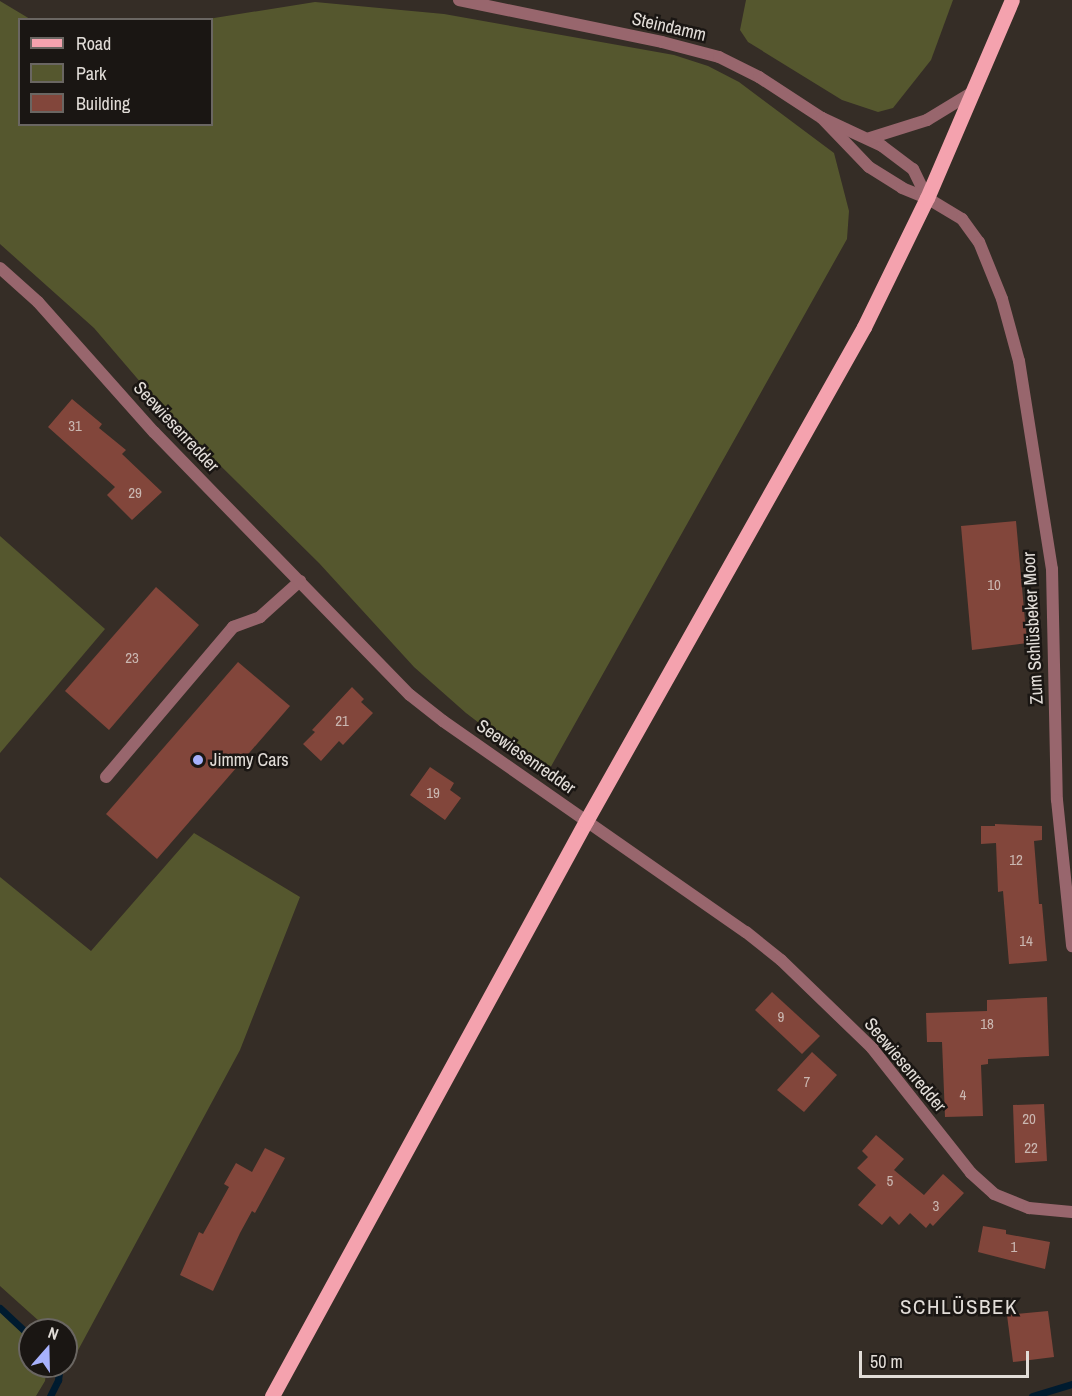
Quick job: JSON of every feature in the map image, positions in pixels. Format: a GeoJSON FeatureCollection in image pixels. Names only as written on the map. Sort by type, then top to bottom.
{"type":"FeatureCollection","features":[{"type":"Feature","properties":{"kind":"main road"},"geometry":{"type":"LineString","coordinates":[[272,1396],[586,821],[864,327],[927,198],[1012,0]]}},
{"type":"Feature","properties":{"kind":"street","name":"Steindamm"},"geometry":{"type":"LineString","coordinates":[[459,0],[662,42],[719,57],[759,77],[822,117],[870,138],[913,170],[927,198]]}},
{"type":"Feature","properties":{"kind":"street"},"geometry":{"type":"LineString","coordinates":[[870,138],[927,120],[974,91]]}},
{"type":"Feature","properties":{"kind":"street","name":"Steindamm"},"geometry":{"type":"LineString","coordinates":[[822,117],[869,167],[902,188],[927,198]]}},
{"type":"Feature","properties":{"kind":"street","name":"Zum Schlüsbeker Moor"},"geometry":{"type":"LineString","coordinates":[[927,198],[962,219],[979,242],[1002,298],[1019,361],[1052,568],[1057,800],[1072,946]]}},
{"type":"Feature","properties":{"kind":"street","name":"Seewiesenredder"},"geometry":{"type":"LineString","coordinates":[[0,268],[46,310],[138,415],[410,695],[443,721],[713,909],[781,960],[872,1048],[971,1173],[994,1194],[1029,1208],[1072,1212]]}},
{"type":"Feature","properties":{"kind":"street"},"geometry":{"type":"LineString","coordinates":[[106,777],[233,627],[260,617],[300,581]]}},
{"type":"Feature","properties":{"kind":"green space"},"geometry":{"type":"Polygon","coordinates":[[[746,0],[953,0],[931,60],[893,108],[878,112],[842,100],[748,42],[740,30],[746,0]]]}},
{"type":"Feature","properties":{"kind":"green space"},"geometry":{"type":"Polygon","coordinates":[[[0,1],[28,18],[18,18],[18,126],[213,126],[213,18],[315,2],[444,14],[674,55],[708,66],[739,82],[834,153],[849,211],[847,239],[549,770],[525,758],[466,713],[414,667],[319,563],[166,412],[94,328],[0,244],[0,1]]]}},
{"type":"Feature","properties":{"kind":"green space"},"geometry":{"type":"Polygon","coordinates":[[[0,536],[105,629],[0,753],[0,536]]]}},
{"type":"Feature","properties":{"kind":"green space"},"geometry":{"type":"Polygon","coordinates":[[[194,833],[300,897],[240,1050],[78,1350],[78,1318],[36,1318],[0,1286],[0,877],[91,951],[194,833]]]}},
{"type":"Feature","properties":{"kind":"green space"},"geometry":{"type":"Polygon","coordinates":[[[0,1308],[18,1325],[18,1378],[45,1378],[36,1396],[0,1396],[0,1308]]]}},
{"type":"Feature","properties":{"kind":"building"},"geometry":{"type":"Polygon","coordinates":[[[72,399],[102,424],[99,428],[126,450],[122,454],[162,492],[132,520],[107,495],[115,487],[48,427],[72,399]]]}},
{"type":"Feature","properties":{"kind":"building"},"geometry":{"type":"Polygon","coordinates":[[[1016,521],[1027,643],[972,650],[961,526],[1016,521]]]}},
{"type":"Feature","properties":{"kind":"building"},"geometry":{"type":"Polygon","coordinates":[[[156,587],[199,625],[109,730],[65,691],[156,587]]]}},
{"type":"Feature","properties":{"kind":"building","name":"Jimmy Cars"},"geometry":{"type":"Polygon","coordinates":[[[238,662],[290,706],[157,859],[106,814],[238,662]]]}},
{"type":"Feature","properties":{"kind":"building"},"geometry":{"type":"Polygon","coordinates":[[[352,687],[364,699],[361,702],[373,713],[343,745],[339,741],[321,761],[303,744],[315,732],[312,730],[352,687]]]}},
{"type":"Feature","properties":{"kind":"building"},"geometry":{"type":"Polygon","coordinates":[[[430,767],[454,783],[450,790],[461,798],[445,820],[410,795],[430,767]]]}},
{"type":"Feature","properties":{"kind":"building"},"geometry":{"type":"Polygon","coordinates":[[[995,824],[1042,826],[1042,840],[1034,841],[1039,904],[1042,904],[1047,961],[1009,964],[1003,891],[998,892],[996,843],[981,844],[981,826],[995,826],[995,824]]]}},
{"type":"Feature","properties":{"kind":"building"},"geometry":{"type":"Polygon","coordinates":[[[772,992],[820,1036],[802,1054],[755,1010],[772,992]]]}},
{"type":"Feature","properties":{"kind":"building"},"geometry":{"type":"Polygon","coordinates":[[[1047,997],[1049,1056],[988,1059],[988,1064],[981,1065],[983,1116],[945,1117],[942,1042],[927,1042],[926,1013],[987,1011],[987,1000],[1047,997]]]}},
{"type":"Feature","properties":{"kind":"building"},"geometry":{"type":"Polygon","coordinates":[[[812,1052],[837,1075],[804,1112],[777,1090],[812,1052]]]}},
{"type":"Feature","properties":{"kind":"building"},"geometry":{"type":"Polygon","coordinates":[[[1044,1104],[1047,1161],[1015,1163],[1013,1105],[1044,1104]]]}},
{"type":"Feature","properties":{"kind":"building"},"geometry":{"type":"Polygon","coordinates":[[[876,1135],[904,1159],[894,1170],[924,1195],[943,1174],[964,1193],[933,1226],[930,1223],[926,1228],[910,1213],[899,1225],[890,1216],[882,1225],[858,1205],[876,1185],[857,1168],[868,1157],[862,1151],[876,1135]]]}},
{"type":"Feature","properties":{"kind":"building"},"geometry":{"type":"Polygon","coordinates":[[[265,1148],[285,1158],[255,1213],[252,1211],[240,1233],[213,1291],[180,1275],[199,1232],[203,1234],[229,1187],[224,1184],[236,1163],[252,1172],[265,1148]]]}},
{"type":"Feature","properties":{"kind":"building"},"geometry":{"type":"Polygon","coordinates":[[[983,1226],[1006,1230],[1006,1234],[1050,1242],[1045,1269],[978,1252],[983,1226]]]}},
{"type":"Feature","properties":{"kind":"building"},"geometry":{"type":"Polygon","coordinates":[[[1048,1311],[1054,1357],[1013,1362],[1007,1315],[1048,1311]]]}},
{"type":"Feature","properties":{"kind":"waterway"},"geometry":{"type":"LineString","coordinates":[[0,1308],[18,1325]]}},
{"type":"Feature","properties":{"kind":"waterway"},"geometry":{"type":"LineString","coordinates":[[50,1396],[58,1378]]}},
{"type":"Feature","properties":{"kind":"waterway"},"geometry":{"type":"LineString","coordinates":[[1032,1396],[1072,1384]]}},
{"type":"Feature","properties":{"kind":"place","name":"Jimmy Cars"},"geometry":{"type":"Point","coordinates":[198,760]}},
{"type":"Feature","properties":{"kind":"district","name":"SCHLÜSBEK"},"geometry":{"type":"Point","coordinates":[959,1307]}}]}
